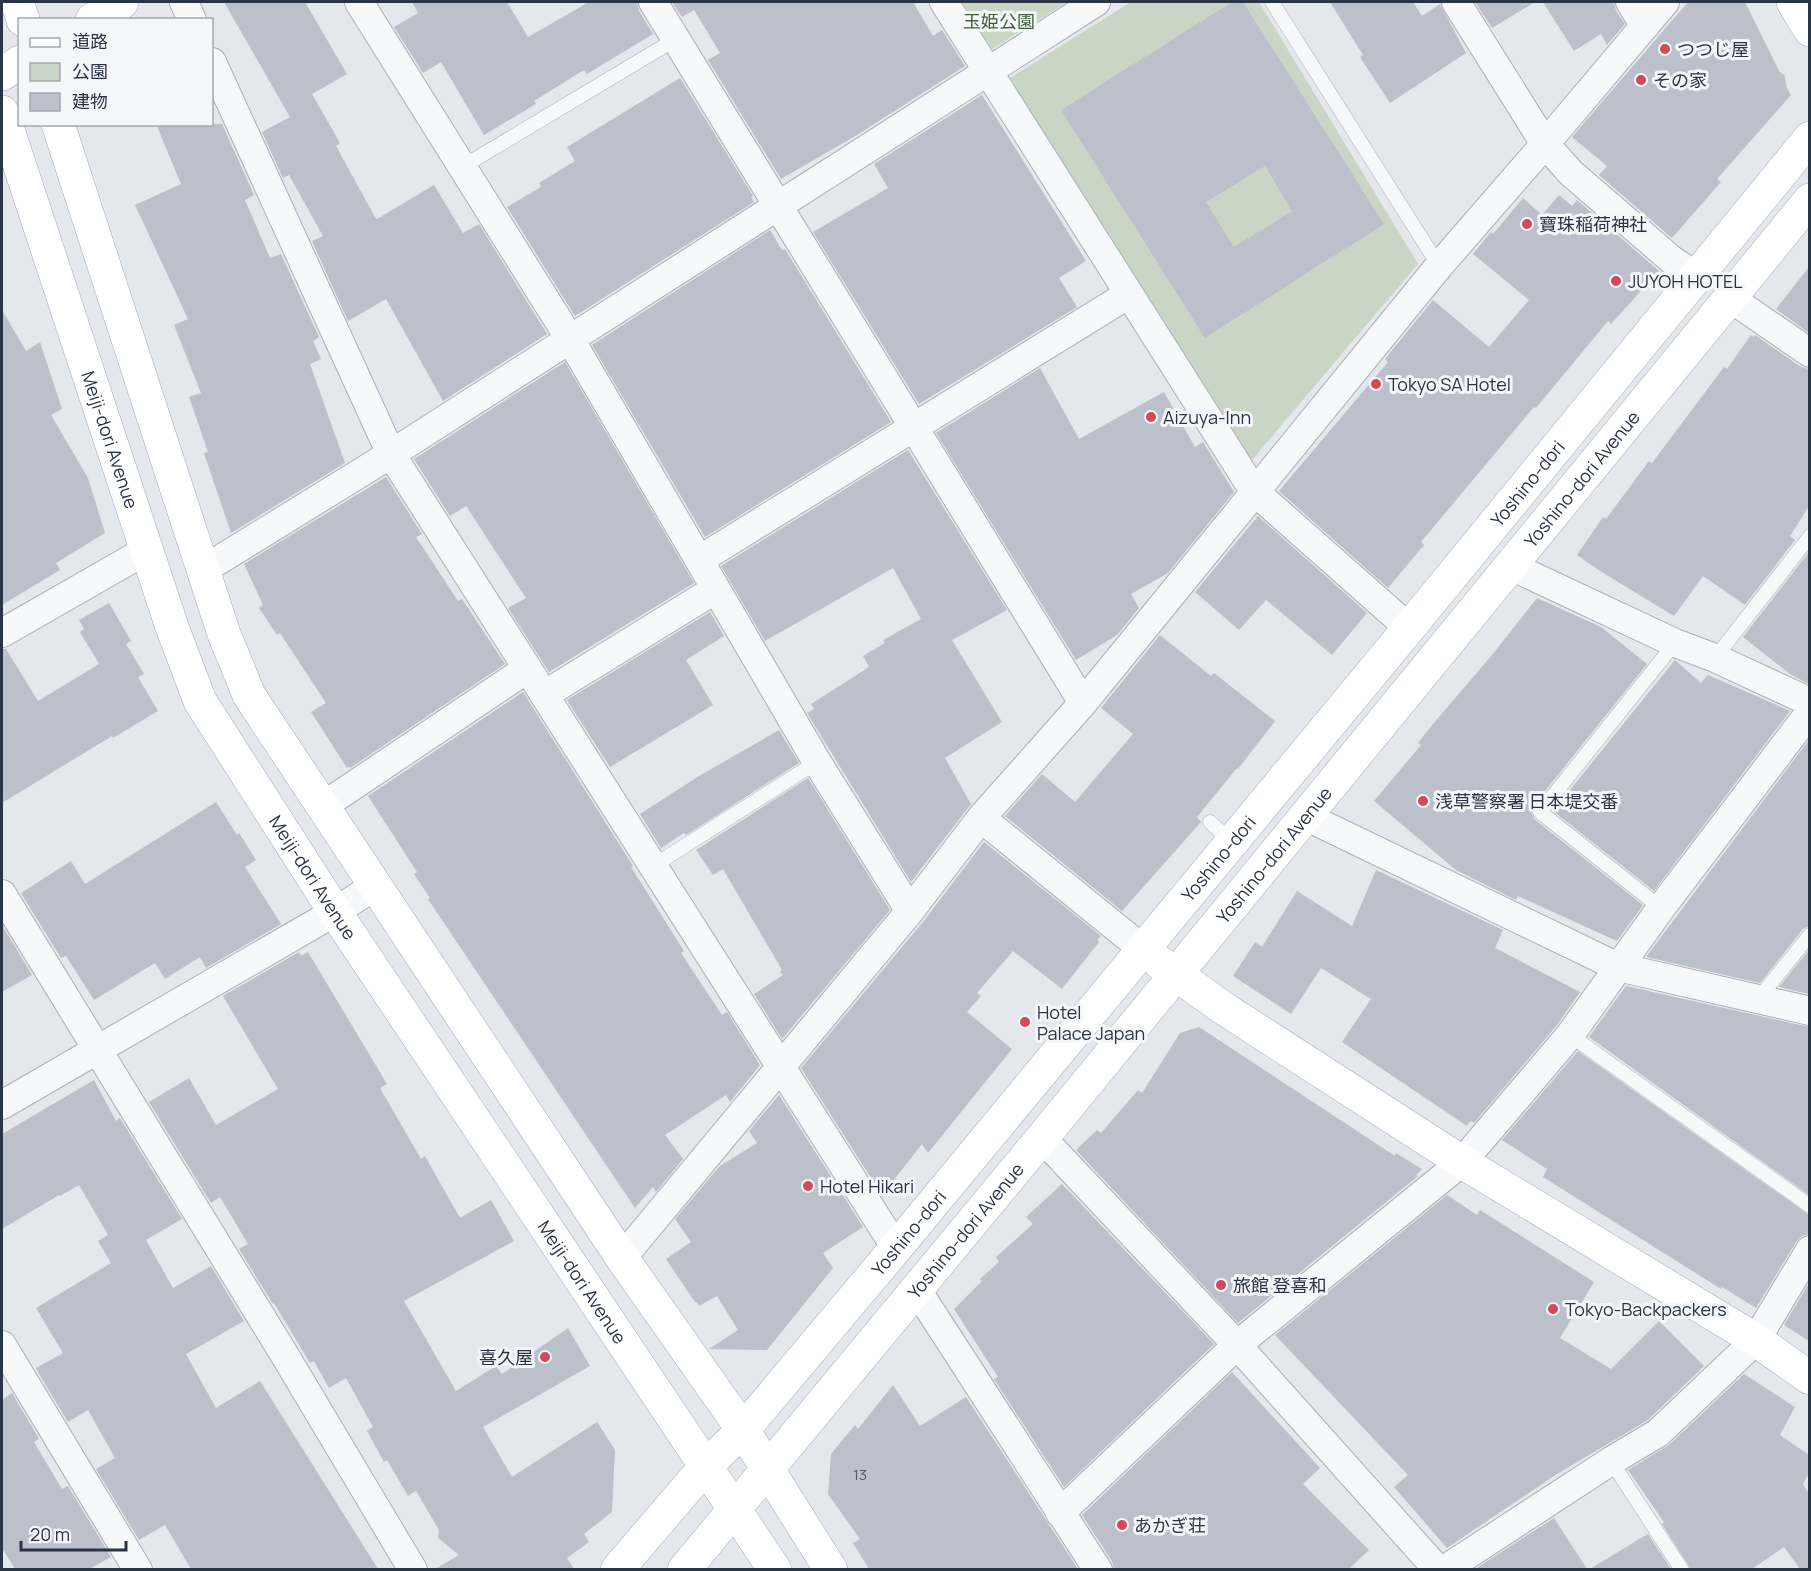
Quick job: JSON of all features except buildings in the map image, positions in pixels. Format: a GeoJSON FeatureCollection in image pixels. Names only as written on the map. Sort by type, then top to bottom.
{"type":"FeatureCollection","features":[{"type":"Feature","properties":{"kind":"main road"},"geometry":{"type":"LineString","coordinates":[[17,2],[22,18]]}},
{"type":"Feature","properties":{"kind":"main road"},"geometry":{"type":"LineString","coordinates":[[95,18],[122,2]]}},
{"type":"Feature","properties":{"kind":"main road"},"geometry":{"type":"LineString","coordinates":[[1793,2],[1809,30]]}},
{"type":"Feature","properties":{"kind":"main road"},"geometry":{"type":"LineString","coordinates":[[2,74],[18,63]]}},
{"type":"Feature","properties":{"kind":"main road","name":"Meiji-dori Avenue"},"geometry":{"type":"LineString","coordinates":[[2,112],[172,627],[200,701],[335,912],[775,1569]]}},
{"type":"Feature","properties":{"kind":"main road"},"geometry":{"type":"LineString","coordinates":[[59,126],[224,634],[249,695],[622,1258],[743,1430],[831,1569]]}},
{"type":"Feature","properties":{"kind":"main road","name":"Yoshino-dori"},"geometry":{"type":"LineString","coordinates":[[617,1569],[706,1466],[743,1430],[896,1248],[1144,950],[1221,832],[1409,628],[1809,138]]}},
{"type":"Feature","properties":{"kind":"main road","name":"Yoshino-dori Avenue"},"geometry":{"type":"LineString","coordinates":[[736,1509],[1809,200]]}},
{"type":"Feature","properties":{"kind":"main road"},"geometry":{"type":"LineString","coordinates":[[1144,950],[1223,1008],[1462,1162],[1756,1340],[1809,1378]]}},
{"type":"Feature","properties":{"kind":"main road"},"geometry":{"type":"LineString","coordinates":[[684,1569],[736,1509]]}},
{"type":"Feature","properties":{"kind":"street"},"geometry":{"type":"LineString","coordinates":[[184,2],[191,18]]}},
{"type":"Feature","properties":{"kind":"street"},"geometry":{"type":"LineString","coordinates":[[359,2],[570,339],[817,762],[910,910]]}},
{"type":"Feature","properties":{"kind":"street"},"geometry":{"type":"LineString","coordinates":[[653,2],[1083,703]]}},
{"type":"Feature","properties":{"kind":"street"},"geometry":{"type":"LineString","coordinates":[[944,2],[1254,491],[1409,628]]}},
{"type":"Feature","properties":{"kind":"street"},"geometry":{"type":"LineString","coordinates":[[203,570],[391,454],[1096,2]]}},
{"type":"Feature","properties":{"kind":"street"},"geometry":{"type":"LineString","coordinates":[[1456,2],[1545,144],[1580,180],[1672,260],[1697,277]]}},
{"type":"Feature","properties":{"kind":"street"},"geometry":{"type":"LineString","coordinates":[[1630,2],[1645,26]]}},
{"type":"Feature","properties":{"kind":"street"},"geometry":{"type":"LineString","coordinates":[[622,1258],[910,910],[981,818],[1083,703],[1439,266],[1665,2]]}},
{"type":"Feature","properties":{"kind":"street"},"geometry":{"type":"LineString","coordinates":[[213,64],[391,454],[896,1248]]}},
{"type":"Feature","properties":{"kind":"street"},"geometry":{"type":"LineString","coordinates":[[699,560],[1129,294]]}},
{"type":"Feature","properties":{"kind":"street"},"geometry":{"type":"LineString","coordinates":[[1730,298],[1809,353]]}},
{"type":"Feature","properties":{"kind":"street"},"geometry":{"type":"LineString","coordinates":[[2,633],[147,550]]}},
{"type":"Feature","properties":{"kind":"street"},"geometry":{"type":"LineString","coordinates":[[1511,566],[1675,643],[1715,658],[1809,702]]}},
{"type":"Feature","properties":{"kind":"street"},"geometry":{"type":"LineString","coordinates":[[544,695],[716,589]]}},
{"type":"Feature","properties":{"kind":"street"},"geometry":{"type":"LineString","coordinates":[[323,806],[527,669]]}},
{"type":"Feature","properties":{"kind":"street"},"geometry":{"type":"LineString","coordinates":[[1060,1513],[1237,1345],[1462,1162],[1570,1035],[1661,908],[1809,712]]}},
{"type":"Feature","properties":{"kind":"street"},"geometry":{"type":"LineString","coordinates":[[1305,816],[1618,967],[1809,1011]]}},
{"type":"Feature","properties":{"kind":"street"},"geometry":{"type":"LineString","coordinates":[[981,818],[1144,950]]}},
{"type":"Feature","properties":{"kind":"street"},"geometry":{"type":"LineString","coordinates":[[2,1105],[335,912],[376,885]]}},
{"type":"Feature","properties":{"kind":"street"},"geometry":{"type":"LineString","coordinates":[[2,894],[413,1569]]}},
{"type":"Feature","properties":{"kind":"street"},"geometry":{"type":"LineString","coordinates":[[1042,1138],[1237,1345],[1438,1569]]}},
{"type":"Feature","properties":{"kind":"street"},"geometry":{"type":"LineString","coordinates":[[1444,1569],[1658,1433],[1756,1340],[1809,1250]]}},
{"type":"Feature","properties":{"kind":"street"},"geometry":{"type":"LineString","coordinates":[[917,1290],[1098,1569]]}},
{"type":"Feature","properties":{"kind":"street"},"geometry":{"type":"LineString","coordinates":[[2,1346],[138,1569]]}},
{"type":"Feature","properties":{"kind":"lane"},"geometry":{"type":"LineString","coordinates":[[1272,2],[1439,266]]}},
{"type":"Feature","properties":{"kind":"lane"},"geometry":{"type":"LineString","coordinates":[[462,167],[676,39]]}},
{"type":"Feature","properties":{"kind":"lane"},"geometry":{"type":"LineString","coordinates":[[1715,658],[1809,536]]}},
{"type":"Feature","properties":{"kind":"lane"},"geometry":{"type":"LineString","coordinates":[[1661,908],[1540,812],[1675,643]]}},
{"type":"Feature","properties":{"kind":"lane"},"geometry":{"type":"LineString","coordinates":[[653,866],[817,762]]}},
{"type":"Feature","properties":{"kind":"lane"},"geometry":{"type":"LineString","coordinates":[[1758,999],[1809,935]]}},
{"type":"Feature","properties":{"kind":"lane"},"geometry":{"type":"LineString","coordinates":[[1570,1035],[1809,1206]]}},
{"type":"Feature","properties":{"kind":"lane"},"geometry":{"type":"LineString","coordinates":[[1611,1461],[1682,1569]]}},
{"type":"Feature","properties":{"kind":"green space","name":"玉姫公園"},"geometry":{"type":"Polygon","coordinates":[[[962,2],[1067,2],[992,49],[962,2]]]}},
{"type":"Feature","properties":{"kind":"green space"},"geometry":{"type":"Polygon","coordinates":[[[1131,2],[1259,2],[1418,264],[1252,460],[1010,78],[1131,2]]]}},
{"type":"Feature","properties":{"kind":"place","name":"つつじ屋"},"geometry":{"type":"Point","coordinates":[1665,49]}},
{"type":"Feature","properties":{"kind":"place","name":"その家"},"geometry":{"type":"Point","coordinates":[1641,80]}},
{"type":"Feature","properties":{"kind":"place","name":"寶珠稲荷神社"},"geometry":{"type":"Point","coordinates":[1527,224]}},
{"type":"Feature","properties":{"kind":"place","name":"JUYOH HOTEL"},"geometry":{"type":"Point","coordinates":[1616,281]}},
{"type":"Feature","properties":{"kind":"place","name":"Tokyo SA Hotel"},"geometry":{"type":"Point","coordinates":[1376,384]}},
{"type":"Feature","properties":{"kind":"place","name":"Aizuya-Inn"},"geometry":{"type":"Point","coordinates":[1151,417]}},
{"type":"Feature","properties":{"kind":"place","name":"浅草警察署 日本堤交番"},"geometry":{"type":"Point","coordinates":[1423,801]}},
{"type":"Feature","properties":{"kind":"place","name":"Hotel Palace Japan"},"geometry":{"type":"Point","coordinates":[1025,1022]}},
{"type":"Feature","properties":{"kind":"place","name":"Hotel Hikari"},"geometry":{"type":"Point","coordinates":[808,1186]}},
{"type":"Feature","properties":{"kind":"place","name":"旅館 登喜和"},"geometry":{"type":"Point","coordinates":[1221,1285]}},
{"type":"Feature","properties":{"kind":"place","name":"Tokyo-Backpackers"},"geometry":{"type":"Point","coordinates":[1553,1309]}},
{"type":"Feature","properties":{"kind":"place","name":"喜久屋"},"geometry":{"type":"Point","coordinates":[545,1357]}},
{"type":"Feature","properties":{"kind":"place","name":"あかぎ荘"},"geometry":{"type":"Point","coordinates":[1122,1525]}}]}
